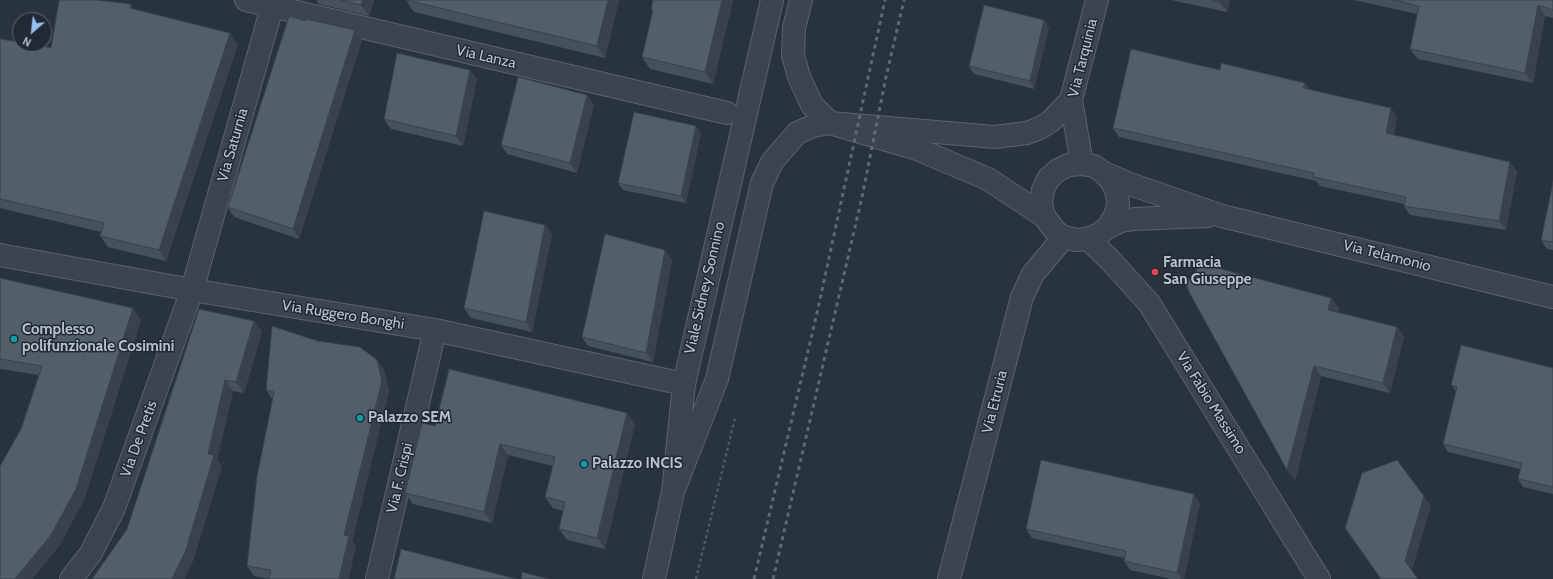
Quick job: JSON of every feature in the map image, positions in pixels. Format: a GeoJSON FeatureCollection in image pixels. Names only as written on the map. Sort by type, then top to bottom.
{"type":"FeatureCollection","features":[{"type":"Feature","properties":{"kind":"street","name":"Via Lanza"},"geometry":{"type":"LineString","coordinates":[[246,0],[273,3],[727,113]]}},
{"type":"Feature","properties":{"kind":"street","name":"Viale Sidney Sonnino"},"geometry":{"type":"LineString","coordinates":[[654,579],[673,492],[684,384],[772,0]]}},
{"type":"Feature","properties":{"kind":"street"},"geometry":{"type":"LineString","coordinates":[[801,0],[794,28],[793,55],[799,77],[812,105],[830,123],[917,149],[988,179],[1044,216],[1056,232],[1064,237],[1076,240],[1088,239]]}},
{"type":"Feature","properties":{"kind":"street","name":"Via Tarquinia"},"geometry":{"type":"LineString","coordinates":[[1082,164],[1071,100],[1097,0]]}},
{"type":"Feature","properties":{"kind":"street","name":"Via Saturnia"},"geometry":{"type":"LineString","coordinates":[[192,290],[273,3]]}},
{"type":"Feature","properties":{"kind":"street"},"geometry":{"type":"LineString","coordinates":[[673,492],[718,379],[762,183],[772,162],[797,133],[813,126],[830,123],[995,137],[1027,133],[1040,128],[1051,121],[1071,100]]}},
{"type":"Feature","properties":{"kind":"street","name":"Via Telamonio"},"geometry":{"type":"LineString","coordinates":[[1044,216],[1041,203],[1043,190],[1048,179],[1058,170],[1069,165],[1082,164],[1094,166],[1130,184],[1222,216],[1553,297]]}},
{"type":"Feature","properties":{"kind":"street"},"geometry":{"type":"LineString","coordinates":[[1104,172],[1112,182],[1117,193],[1118,205],[1115,216],[1108,227]]}},
{"type":"Feature","properties":{"kind":"street","name":"Via Telamonio"},"geometry":{"type":"LineString","coordinates":[[1088,239],[1121,221],[1134,219],[1222,216]]}},
{"type":"Feature","properties":{"kind":"street","name":"Via Etruria"},"geometry":{"type":"LineString","coordinates":[[949,579],[1022,297],[1033,274],[1064,237]]}},
{"type":"Feature","properties":{"kind":"street","name":"Via Fabio Massimo"},"geometry":{"type":"LineString","coordinates":[[1088,239],[1110,260],[1149,303],[1319,579]]}},
{"type":"Feature","properties":{"kind":"street","name":"Via Ruggero Bonghi"},"geometry":{"type":"LineString","coordinates":[[0,255],[192,290],[435,330],[684,384]]}},
{"type":"Feature","properties":{"kind":"street","name":"Via De Pretis"},"geometry":{"type":"LineString","coordinates":[[71,579],[91,553],[114,508],[192,290]]}},
{"type":"Feature","properties":{"kind":"street","name":"Via F. Crispi"},"geometry":{"type":"LineString","coordinates":[[377,579],[435,330]]}},
{"type":"Feature","properties":{"kind":"path"},"geometry":{"type":"LineString","coordinates":[[696,579],[736,410]]}},
{"type":"Feature","properties":{"kind":"building"},"geometry":{"type":"Polygon","coordinates":[[[59,0],[97,0],[131,4],[130,8],[230,33],[159,250],[100,236],[104,223],[0,199],[0,39],[12,41],[12,52],[52,52],[52,42],[59,0]]]}},
{"type":"Feature","properties":{"kind":"building"},"geometry":{"type":"Polygon","coordinates":[[[341,0],[363,0],[361,5],[341,0]]]}},
{"type":"Feature","properties":{"kind":"building"},"geometry":{"type":"Polygon","coordinates":[[[406,0],[608,0],[597,46],[406,0]]]}},
{"type":"Feature","properties":{"kind":"building"},"geometry":{"type":"Polygon","coordinates":[[[653,0],[722,0],[705,72],[642,57],[653,10],[651,9],[653,0]]]}},
{"type":"Feature","properties":{"kind":"building"},"geometry":{"type":"Polygon","coordinates":[[[1394,0],[1553,0],[1553,10],[1538,5],[1525,73],[1410,49],[1419,6],[1394,0]]]}},
{"type":"Feature","properties":{"kind":"building"},"geometry":{"type":"Polygon","coordinates":[[[984,5],[1044,20],[1030,81],[969,66],[984,5]]]}},
{"type":"Feature","properties":{"kind":"building"},"geometry":{"type":"Polygon","coordinates":[[[289,16],[306,21],[306,19],[355,30],[293,229],[228,207],[289,16]]]}},
{"type":"Feature","properties":{"kind":"building"},"geometry":{"type":"Polygon","coordinates":[[[1131,49],[1220,70],[1221,63],[1305,83],[1303,88],[1391,108],[1386,133],[1510,162],[1499,221],[1404,206],[1406,197],[1313,177],[1314,173],[1113,128],[1131,49]]]}},
{"type":"Feature","properties":{"kind":"building"},"geometry":{"type":"Polygon","coordinates":[[[397,53],[470,70],[456,136],[384,119],[397,53]]]}},
{"type":"Feature","properties":{"kind":"building"},"geometry":{"type":"Polygon","coordinates":[[[518,77],[587,95],[570,163],[501,145],[518,77]]]}},
{"type":"Feature","properties":{"kind":"building"},"geometry":{"type":"Polygon","coordinates":[[[634,112],[696,126],[681,196],[618,183],[634,112]]]}},
{"type":"Feature","properties":{"kind":"building"},"geometry":{"type":"Polygon","coordinates":[[[1553,182],[1553,242],[1541,240],[1553,182]]]}},
{"type":"Feature","properties":{"kind":"building"},"geometry":{"type":"Polygon","coordinates":[[[484,211],[545,225],[526,322],[464,308],[484,211]]]}},
{"type":"Feature","properties":{"kind":"building"},"geometry":{"type":"Polygon","coordinates":[[[605,234],[665,250],[646,353],[582,337],[605,234]]]}},
{"type":"Feature","properties":{"kind":"building"},"geometry":{"type":"Polygon","coordinates":[[[1210,266],[1331,298],[1328,310],[1397,327],[1383,383],[1314,366],[1287,470],[1189,292],[1186,283],[1192,275],[1199,267],[1210,266]]]}},
{"type":"Feature","properties":{"kind":"building"},"geometry":{"type":"Polygon","coordinates":[[[0,278],[133,308],[76,489],[51,535],[15,579],[0,579],[0,466],[21,429],[42,366],[0,359],[0,278]]]}},
{"type":"Feature","properties":{"kind":"building"},"geometry":{"type":"Polygon","coordinates":[[[199,309],[254,321],[236,382],[225,380],[208,454],[214,455],[186,550],[172,579],[92,579],[127,529],[199,309]]]}},
{"type":"Feature","properties":{"kind":"building"},"geometry":{"type":"Polygon","coordinates":[[[272,326],[318,341],[360,347],[377,360],[382,381],[344,535],[349,536],[339,579],[269,579],[271,570],[247,566],[257,476],[274,392],[266,390],[272,326]]]}},
{"type":"Feature","properties":{"kind":"building"},"geometry":{"type":"Polygon","coordinates":[[[1461,345],[1553,368],[1553,487],[1518,479],[1522,463],[1443,444],[1457,387],[1451,385],[1461,345]]]}},
{"type":"Feature","properties":{"kind":"building","name":"Palazzo INCIS"},"geometry":{"type":"Polygon","coordinates":[[[449,369],[627,413],[597,538],[559,529],[565,502],[545,497],[555,457],[500,444],[484,512],[405,493],[422,423],[435,426],[449,369]]]}},
{"type":"Feature","properties":{"kind":"building"},"geometry":{"type":"Polygon","coordinates":[[[1041,460],[1194,494],[1177,573],[1124,561],[1126,551],[1026,529],[1041,460]]]}},
{"type":"Feature","properties":{"kind":"building"},"geometry":{"type":"Polygon","coordinates":[[[1397,460],[1424,496],[1405,561],[1418,579],[1381,579],[1345,528],[1362,473],[1397,460]]]}},
{"type":"Feature","properties":{"kind":"building"},"geometry":{"type":"Polygon","coordinates":[[[401,549],[517,579],[394,579],[401,549]]]}},
{"type":"Feature","properties":{"kind":"building"},"geometry":{"type":"Polygon","coordinates":[[[522,572],[549,579],[521,579],[522,572]]]}},
{"type":"Feature","properties":{"kind":"railway"},"geometry":{"type":"LineString","coordinates":[[754,579],[817,313],[885,0]]}},
{"type":"Feature","properties":{"kind":"railway"},"geometry":{"type":"LineString","coordinates":[[773,579],[862,197],[886,77],[904,0]]}},
{"type":"Feature","properties":{"kind":"place","name":"Farmacia San Giuseppe"},"geometry":{"type":"Point","coordinates":[1155,272]}},
{"type":"Feature","properties":{"kind":"place","name":"Complesso polifunzionale Cosimini"},"geometry":{"type":"Point","coordinates":[14,339]}},
{"type":"Feature","properties":{"kind":"place","name":"Palazzo SEM"},"geometry":{"type":"Point","coordinates":[360,418]}},
{"type":"Feature","properties":{"kind":"place","name":"Palazzo INCIS"},"geometry":{"type":"Point","coordinates":[584,464]}}]}
